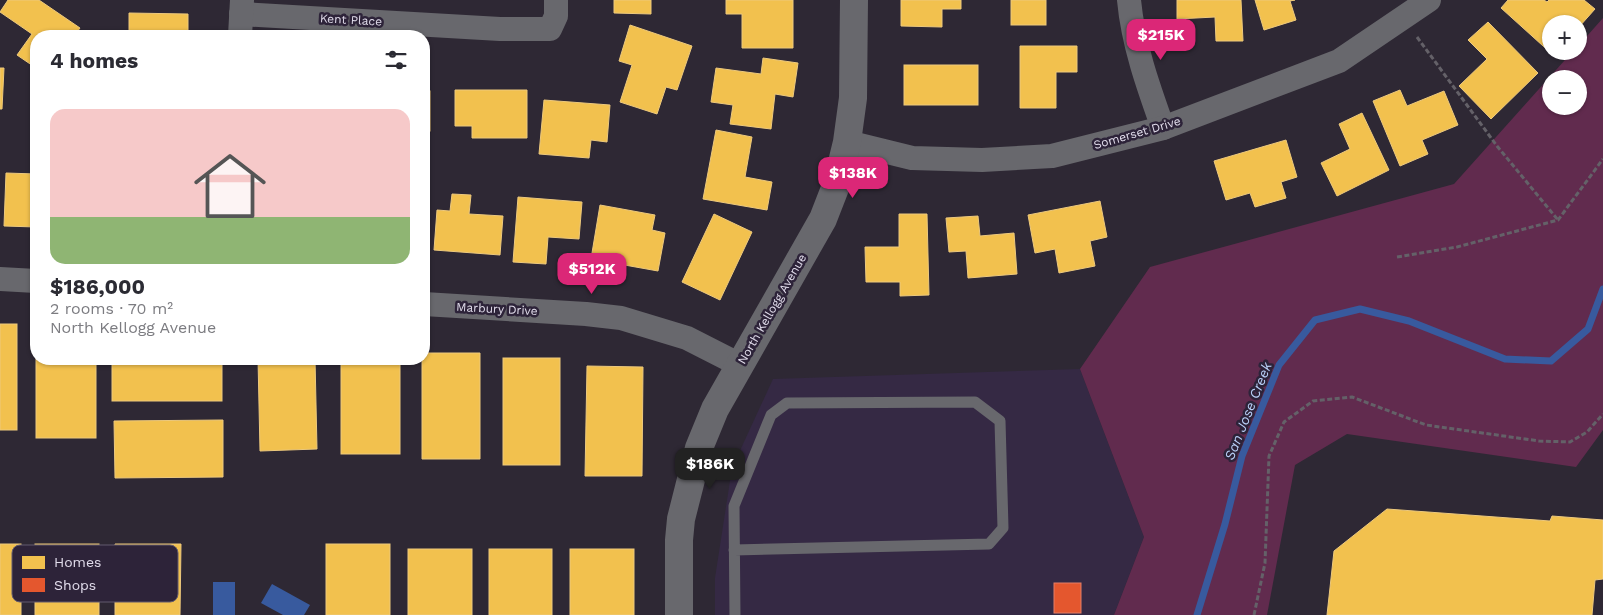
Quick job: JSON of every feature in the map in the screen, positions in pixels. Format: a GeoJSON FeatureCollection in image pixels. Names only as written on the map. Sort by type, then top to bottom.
{"type":"FeatureCollection","features":[{"type":"Feature","properties":{"kind":"street","name":"Kent Place"},"geometry":{"type":"LineString","coordinates":[[241,17],[500,29],[550,29],[556,16],[556,0]]}},
{"type":"Feature","properties":{"kind":"street","name":"North Kellogg Avenue"},"geometry":{"type":"LineString","coordinates":[[679,615],[679,540],[681,519],[699,448],[716,409],[823,219],[848,142],[853,98],[854,0]]}},
{"type":"Feature","properties":{"kind":"street"},"geometry":{"type":"LineString","coordinates":[[1129,0],[1131,20],[1146,81],[1163,128]]}},
{"type":"Feature","properties":{"kind":"street","name":"Somerset Drive"},"geometry":{"type":"LineString","coordinates":[[848,142],[912,158],[982,160],[1052,156],[1163,128],[1339,61],[1430,0]]}},
{"type":"Feature","properties":{"kind":"street"},"geometry":{"type":"LineString","coordinates":[[0,279],[30,281]]}},
{"type":"Feature","properties":{"kind":"street","name":"Marbury Drive"},"geometry":{"type":"LineString","coordinates":[[430,304],[621,318],[687,338],[740,365]]}},
{"type":"Feature","properties":{"kind":"lane"},"geometry":{"type":"LineString","coordinates":[[734,550],[988,544],[1003,528],[1000,422],[975,402],[787,403],[770,415],[734,506],[734,550],[735,615]]}},
{"type":"Feature","properties":{"kind":"path"},"geometry":{"type":"LineString","coordinates":[[1403,18],[1497,146],[1558,220]]}},
{"type":"Feature","properties":{"kind":"path"},"geometry":{"type":"LineString","coordinates":[[1396,257],[1457,247],[1558,220],[1603,159]]}},
{"type":"Feature","properties":{"kind":"path"},"geometry":{"type":"LineString","coordinates":[[1254,615],[1265,563],[1269,456],[1284,422],[1314,401],[1352,397],[1426,425],[1547,441],[1570,442],[1588,432],[1603,414]]}},
{"type":"Feature","properties":{"kind":"shaded area"},"geometry":{"type":"Polygon","coordinates":[[[1603,18],[1603,430],[1576,467],[1347,434],[1295,465],[1267,615],[1114,615],[1144,537],[1080,369],[1150,267],[1454,184],[1542,86],[1542,115],[1587,115],[1587,70],[1556,70],[1565,60],[1587,60],[1587,36],[1603,18]]]}},
{"type":"Feature","properties":{"kind":"shaded area"},"geometry":{"type":"Polygon","coordinates":[[[1080,369],[1144,537],[1114,615],[715,615],[715,578],[732,468],[773,379],[1080,369]]]}},
{"type":"Feature","properties":{"kind":"water"},"geometry":{"type":"Polygon","coordinates":[[[213,582],[235,582],[235,615],[213,615],[213,582]]]}},
{"type":"Feature","properties":{"kind":"water"},"geometry":{"type":"Polygon","coordinates":[[[272,584],[310,605],[304,615],[283,615],[261,603],[272,584]]]}},
{"type":"Feature","properties":{"kind":"building: Homes"},"geometry":{"type":"Polygon","coordinates":[[[8,0],[39,0],[80,28],[78,30],[30,30],[30,33],[0,12],[8,0]]]}},
{"type":"Feature","properties":{"kind":"building: Homes"},"geometry":{"type":"Polygon","coordinates":[[[614,0],[651,0],[651,14],[614,13],[614,0]]]}},
{"type":"Feature","properties":{"kind":"building: Homes"},"geometry":{"type":"Polygon","coordinates":[[[726,0],[793,0],[793,48],[742,48],[742,14],[726,14],[726,0]]]}},
{"type":"Feature","properties":{"kind":"building: Homes"},"geometry":{"type":"Polygon","coordinates":[[[901,0],[961,0],[961,9],[942,9],[942,27],[901,26],[901,0]]]}},
{"type":"Feature","properties":{"kind":"building: Homes"},"geometry":{"type":"Polygon","coordinates":[[[1011,0],[1046,0],[1046,25],[1011,25],[1011,0]]]}},
{"type":"Feature","properties":{"kind":"building: Homes"},"geometry":{"type":"Polygon","coordinates":[[[1177,0],[1241,0],[1243,41],[1216,41],[1215,17],[1177,19],[1177,0]]]}},
{"type":"Feature","properties":{"kind":"building: Homes"},"geometry":{"type":"Polygon","coordinates":[[[1255,0],[1295,0],[1290,1],[1296,20],[1264,30],[1255,0]]]}},
{"type":"Feature","properties":{"kind":"building: Homes"},"geometry":{"type":"Polygon","coordinates":[[[1508,0],[1544,0],[1547,2],[1549,0],[1584,0],[1595,9],[1587,18],[1587,15],[1542,15],[1542,45],[1501,8],[1508,0]]]}},
{"type":"Feature","properties":{"kind":"building: Homes"},"geometry":{"type":"Polygon","coordinates":[[[129,13],[188,14],[188,30],[129,30],[129,13]]]}},
{"type":"Feature","properties":{"kind":"building: Homes"},"geometry":{"type":"Polygon","coordinates":[[[1488,22],[1538,73],[1491,119],[1459,86],[1487,59],[1468,40],[1488,22]]]}},
{"type":"Feature","properties":{"kind":"building: Homes"},"geometry":{"type":"Polygon","coordinates":[[[630,25],[692,46],[677,90],[666,87],[657,114],[620,102],[632,65],[619,61],[630,25]]]}},
{"type":"Feature","properties":{"kind":"building: Homes"},"geometry":{"type":"Polygon","coordinates":[[[30,37],[30,64],[17,55],[30,37]]]}},
{"type":"Feature","properties":{"kind":"building: Homes"},"geometry":{"type":"Polygon","coordinates":[[[1020,46],[1077,46],[1077,72],[1056,72],[1056,108],[1020,108],[1020,46]]]}},
{"type":"Feature","properties":{"kind":"building: Homes"},"geometry":{"type":"Polygon","coordinates":[[[763,58],[798,63],[793,97],[775,94],[771,129],[730,124],[733,105],[711,102],[716,68],[761,74],[763,58]]]}},
{"type":"Feature","properties":{"kind":"building: Homes"},"geometry":{"type":"Polygon","coordinates":[[[904,65],[978,65],[978,105],[904,105],[904,65]]]}},
{"type":"Feature","properties":{"kind":"building: Homes"},"geometry":{"type":"Polygon","coordinates":[[[0,68],[4,68],[2,109],[0,109],[0,68]]]}},
{"type":"Feature","properties":{"kind":"building: Homes"},"geometry":{"type":"Polygon","coordinates":[[[455,90],[527,90],[527,138],[472,138],[472,126],[455,126],[455,90]]]}},
{"type":"Feature","properties":{"kind":"building: Homes"},"geometry":{"type":"Polygon","coordinates":[[[1400,90],[1407,106],[1444,91],[1458,125],[1422,140],[1428,154],[1400,166],[1373,101],[1400,90]]]}},
{"type":"Feature","properties":{"kind":"building: Homes"},"geometry":{"type":"Polygon","coordinates":[[[544,100],[610,105],[607,142],[591,140],[589,158],[539,154],[544,100]]]}},
{"type":"Feature","properties":{"kind":"building: Homes"},"geometry":{"type":"Polygon","coordinates":[[[1362,113],[1389,170],[1337,196],[1321,163],[1350,149],[1339,124],[1362,113]]]}},
{"type":"Feature","properties":{"kind":"building: Homes"},"geometry":{"type":"Polygon","coordinates":[[[716,130],[752,137],[745,177],[772,182],[767,210],[703,199],[716,130]]]}},
{"type":"Feature","properties":{"kind":"building: Homes"},"geometry":{"type":"Polygon","coordinates":[[[1286,140],[1297,177],[1281,182],[1286,198],[1255,207],[1250,193],[1226,200],[1214,161],[1286,140]]]}},
{"type":"Feature","properties":{"kind":"building: Homes"},"geometry":{"type":"Polygon","coordinates":[[[6,173],[30,174],[30,227],[4,226],[6,173]]]}},
{"type":"Feature","properties":{"kind":"building: Homes"},"geometry":{"type":"Polygon","coordinates":[[[452,194],[471,195],[469,214],[503,216],[500,255],[434,250],[437,210],[450,211],[452,194]]]}},
{"type":"Feature","properties":{"kind":"building: Homes"},"geometry":{"type":"Polygon","coordinates":[[[518,197],[582,202],[579,239],[548,237],[546,264],[513,262],[518,197]]]}},
{"type":"Feature","properties":{"kind":"building: Homes"},"geometry":{"type":"Polygon","coordinates":[[[1100,201],[1107,237],[1090,241],[1095,266],[1059,273],[1055,249],[1035,253],[1028,215],[1100,201]]]}},
{"type":"Feature","properties":{"kind":"building: Homes"},"geometry":{"type":"Polygon","coordinates":[[[600,205],[655,215],[652,230],[665,233],[658,271],[591,259],[600,205]]]}},
{"type":"Feature","properties":{"kind":"building: Homes"},"geometry":{"type":"Polygon","coordinates":[[[714,214],[752,232],[720,300],[682,282],[714,214]]]}},
{"type":"Feature","properties":{"kind":"building: Homes"},"geometry":{"type":"Polygon","coordinates":[[[899,214],[927,214],[929,295],[900,296],[900,282],[866,282],[865,247],[899,247],[899,214]]]}},
{"type":"Feature","properties":{"kind":"building: Homes"},"geometry":{"type":"Polygon","coordinates":[[[978,216],[980,236],[1014,233],[1017,274],[968,278],[966,251],[949,252],[946,218],[978,216]]]}},
{"type":"Feature","properties":{"kind":"building: Homes"},"geometry":{"type":"Polygon","coordinates":[[[0,324],[17,324],[17,430],[0,430],[0,324]]]}},
{"type":"Feature","properties":{"kind":"building: Homes"},"geometry":{"type":"Polygon","coordinates":[[[430,353],[480,353],[480,459],[422,459],[422,365],[430,365],[430,353]]]}},
{"type":"Feature","properties":{"kind":"building: Homes"},"geometry":{"type":"Polygon","coordinates":[[[503,358],[560,358],[560,465],[503,465],[503,358]]]}},
{"type":"Feature","properties":{"kind":"building: Homes"},"geometry":{"type":"Polygon","coordinates":[[[36,365],[96,365],[96,438],[36,438],[36,365]]]}},
{"type":"Feature","properties":{"kind":"building: Homes"},"geometry":{"type":"Polygon","coordinates":[[[112,365],[222,365],[222,401],[112,401],[112,365]]]}},
{"type":"Feature","properties":{"kind":"building: Homes"},"geometry":{"type":"Polygon","coordinates":[[[258,365],[315,365],[317,449],[260,451],[258,365]]]}},
{"type":"Feature","properties":{"kind":"building: Homes"},"geometry":{"type":"Polygon","coordinates":[[[341,365],[400,365],[400,454],[341,454],[341,365]]]}},
{"type":"Feature","properties":{"kind":"building: Homes"},"geometry":{"type":"Polygon","coordinates":[[[587,366],[643,367],[642,476],[585,476],[587,366]]]}},
{"type":"Feature","properties":{"kind":"building: Homes"},"geometry":{"type":"Polygon","coordinates":[[[223,420],[223,477],[115,478],[114,421],[223,420]]]}},
{"type":"Feature","properties":{"kind":"building: Homes"},"geometry":{"type":"Polygon","coordinates":[[[1387,509],[1550,521],[1552,516],[1603,520],[1603,579],[1595,580],[1592,615],[1327,615],[1334,551],[1387,509]]]}},
{"type":"Feature","properties":{"kind":"building: Homes"},"geometry":{"type":"Polygon","coordinates":[[[0,544],[21,544],[12,545],[12,602],[21,602],[21,615],[0,615],[0,544]]]}},
{"type":"Feature","properties":{"kind":"building: Homes"},"geometry":{"type":"Polygon","coordinates":[[[35,544],[99,544],[99,545],[35,544]]]}},
{"type":"Feature","properties":{"kind":"building: Homes"},"geometry":{"type":"Polygon","coordinates":[[[181,544],[180,615],[115,615],[115,602],[178,602],[178,545],[115,545],[181,544]]]}},
{"type":"Feature","properties":{"kind":"building: Homes"},"geometry":{"type":"Polygon","coordinates":[[[326,544],[390,544],[390,615],[326,615],[326,544]]]}},
{"type":"Feature","properties":{"kind":"building: Homes"},"geometry":{"type":"Polygon","coordinates":[[[408,549],[472,549],[472,615],[408,615],[408,549]]]}},
{"type":"Feature","properties":{"kind":"building: Homes"},"geometry":{"type":"Polygon","coordinates":[[[489,549],[552,549],[552,615],[489,615],[489,549]]]}},
{"type":"Feature","properties":{"kind":"building: Homes"},"geometry":{"type":"Polygon","coordinates":[[[570,549],[634,549],[634,615],[570,615],[570,549]]]}},
{"type":"Feature","properties":{"kind":"building: Homes"},"geometry":{"type":"Polygon","coordinates":[[[35,602],[99,602],[99,615],[35,615],[35,602]]]}},
{"type":"Feature","properties":{"kind":"building: Shops"},"geometry":{"type":"Polygon","coordinates":[[[1054,583],[1081,583],[1081,613],[1054,613],[1054,583]]]}},
{"type":"Feature","properties":{"kind":"waterway","name":"San Jose Creek"},"geometry":{"type":"LineString","coordinates":[[1197,615],[1225,524],[1242,456],[1279,365],[1315,320],[1360,309],[1409,321],[1505,359],[1551,361],[1588,329],[1603,289]]}}]}
